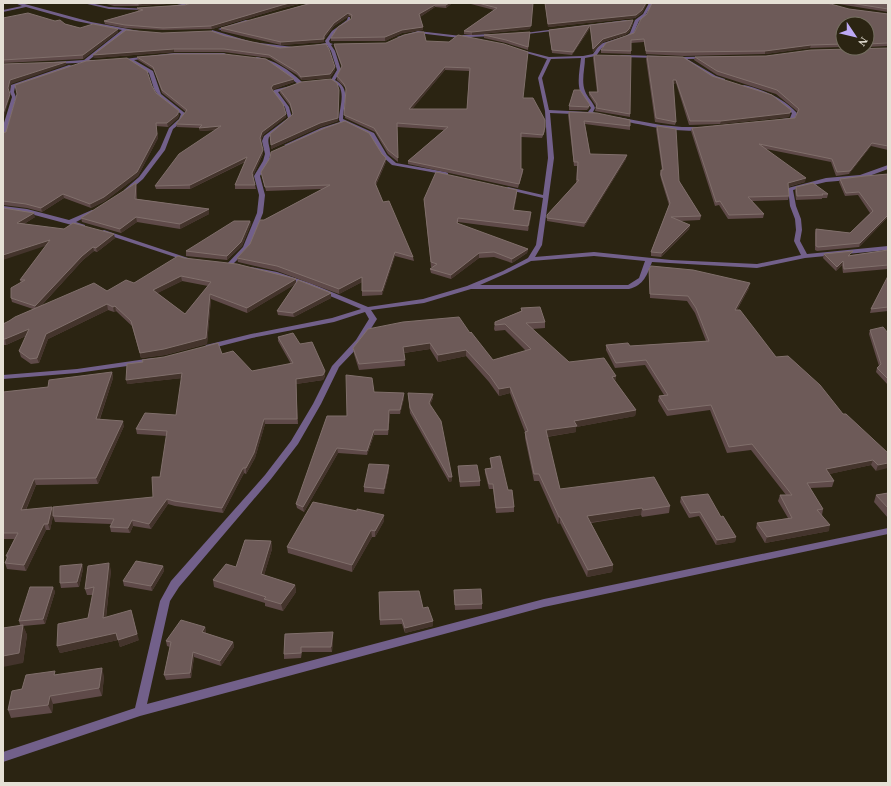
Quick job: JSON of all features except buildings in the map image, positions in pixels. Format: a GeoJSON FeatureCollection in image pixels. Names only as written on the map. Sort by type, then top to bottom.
{"type":"FeatureCollection","features":[{"type":"Feature","properties":{"kind":"street"},"geometry":{"type":"LineString","coordinates":[[17,3],[76,22],[140,31]]}},
{"type":"Feature","properties":{"kind":"street"},"geometry":{"type":"LineString","coordinates":[[85,3],[109,8],[153,9]]}},
{"type":"Feature","properties":{"kind":"street"},"geometry":{"type":"LineString","coordinates":[[164,8],[193,3]]}},
{"type":"Feature","properties":{"kind":"street"},"geometry":{"type":"LineString","coordinates":[[258,18],[315,3]]}},
{"type":"Feature","properties":{"kind":"street"},"geometry":{"type":"LineString","coordinates":[[512,34],[637,20],[644,15],[651,3]]}},
{"type":"Feature","properties":{"kind":"street"},"geometry":{"type":"LineString","coordinates":[[3,11],[26,6]]}},
{"type":"Feature","properties":{"kind":"street"},"geometry":{"type":"LineString","coordinates":[[333,80],[339,70],[333,51],[327,40],[333,30],[349,20],[349,18]]}},
{"type":"Feature","properties":{"kind":"street"},"geometry":{"type":"LineString","coordinates":[[205,31],[212,31],[251,20]]}},
{"type":"Feature","properties":{"kind":"street"},"geometry":{"type":"LineString","coordinates":[[595,55],[599,48],[604,44],[632,34],[637,20]]}},
{"type":"Feature","properties":{"kind":"street"},"geometry":{"type":"LineString","coordinates":[[3,135],[14,98],[12,92],[13,86],[84,62],[125,30]]}},
{"type":"Feature","properties":{"kind":"street"},"geometry":{"type":"LineString","coordinates":[[212,31],[226,36],[281,48],[297,46]]}},
{"type":"Feature","properties":{"kind":"street"},"geometry":{"type":"LineString","coordinates":[[396,38],[418,32],[463,36],[498,35]]}},
{"type":"Feature","properties":{"kind":"street"},"geometry":{"type":"LineString","coordinates":[[463,36],[485,41]]}},
{"type":"Feature","properties":{"kind":"street"},"geometry":{"type":"LineString","coordinates":[[312,45],[335,44]]}},
{"type":"Feature","properties":{"kind":"street"},"geometry":{"type":"LineString","coordinates":[[511,48],[549,58],[602,55]]}},
{"type":"Feature","properties":{"kind":"street"},"geometry":{"type":"LineString","coordinates":[[114,60],[174,54],[201,53],[230,55]]}},
{"type":"Feature","properties":{"kind":"street"},"geometry":{"type":"LineString","coordinates":[[617,56],[661,57]]}},
{"type":"Feature","properties":{"kind":"street"},"geometry":{"type":"LineString","coordinates":[[583,57],[582,88],[592,103],[593,108],[590,113]]}},
{"type":"Feature","properties":{"kind":"street"},"geometry":{"type":"LineString","coordinates":[[676,58],[745,57]]}},
{"type":"Feature","properties":{"kind":"street"},"geometry":{"type":"LineString","coordinates":[[119,196],[141,178],[163,149],[171,128],[184,114],[176,106],[163,98],[157,91],[151,72],[130,58]]}},
{"type":"Feature","properties":{"kind":"street"},"geometry":{"type":"LineString","coordinates":[[252,58],[268,60],[294,77],[300,83]]}},
{"type":"Feature","properties":{"kind":"street"},"geometry":{"type":"LineString","coordinates":[[530,259],[539,245],[551,158],[547,111],[540,78],[549,58]]}},
{"type":"Feature","properties":{"kind":"street"},"geometry":{"type":"LineString","coordinates":[[684,58],[714,77],[730,83]]}},
{"type":"Feature","properties":{"kind":"street"},"geometry":{"type":"LineString","coordinates":[[50,63],[99,61]]}},
{"type":"Feature","properties":{"kind":"street"},"geometry":{"type":"LineString","coordinates":[[327,81],[333,80],[342,86],[344,95],[340,114],[341,120],[372,134],[385,156],[394,164],[452,176]]}},
{"type":"Feature","properties":{"kind":"street"},"geometry":{"type":"LineString","coordinates":[[140,712],[165,601],[175,584],[268,477],[295,442],[317,404],[336,366],[359,340],[374,319],[367,309],[308,284],[275,273],[234,265],[246,248],[260,213],[262,195],[258,176],[268,154],[265,141],[267,136],[290,118],[290,112],[286,105],[275,92],[300,83],[314,82]]}},
{"type":"Feature","properties":{"kind":"street"},"geometry":{"type":"LineString","coordinates":[[737,85],[774,96],[795,113],[792,119],[780,121]]}},
{"type":"Feature","properties":{"kind":"street"},"geometry":{"type":"LineString","coordinates":[[547,111],[597,114]]}},
{"type":"Feature","properties":{"kind":"street"},"geometry":{"type":"LineString","coordinates":[[610,117],[673,129],[713,128]]}},
{"type":"Feature","properties":{"kind":"street"},"geometry":{"type":"LineString","coordinates":[[280,149],[323,129],[344,122]]}},
{"type":"Feature","properties":{"kind":"street"},"geometry":{"type":"LineString","coordinates":[[268,154],[274,151]]}},
{"type":"Feature","properties":{"kind":"street"},"geometry":{"type":"LineString","coordinates":[[806,256],[797,241],[799,230],[798,219],[793,206],[790,189],[826,180],[861,177],[888,167]]}},
{"type":"Feature","properties":{"kind":"street"},"geometry":{"type":"LineString","coordinates":[[504,188],[546,197]]}},
{"type":"Feature","properties":{"kind":"street"},"geometry":{"type":"LineString","coordinates":[[3,208],[27,211],[130,239],[193,260]]}},
{"type":"Feature","properties":{"kind":"street"},"geometry":{"type":"LineString","coordinates":[[69,223],[99,209]]}},
{"type":"Feature","properties":{"kind":"street"},"geometry":{"type":"LineString","coordinates":[[201,349],[251,336],[334,320],[367,309],[424,301],[468,287],[505,272],[530,259],[594,254],[649,260],[757,266],[806,256],[888,248]]}},
{"type":"Feature","properties":{"kind":"street"},"geometry":{"type":"LineString","coordinates":[[468,287],[629,288],[639,283],[643,279],[649,260]]}},
{"type":"Feature","properties":{"kind":"street"},"geometry":{"type":"LineString","coordinates":[[3,377],[77,371],[157,360]]}},
{"type":"Feature","properties":{"kind":"street"},"geometry":{"type":"LineString","coordinates":[[3,757],[140,712],[544,603],[888,531]]}}]}
